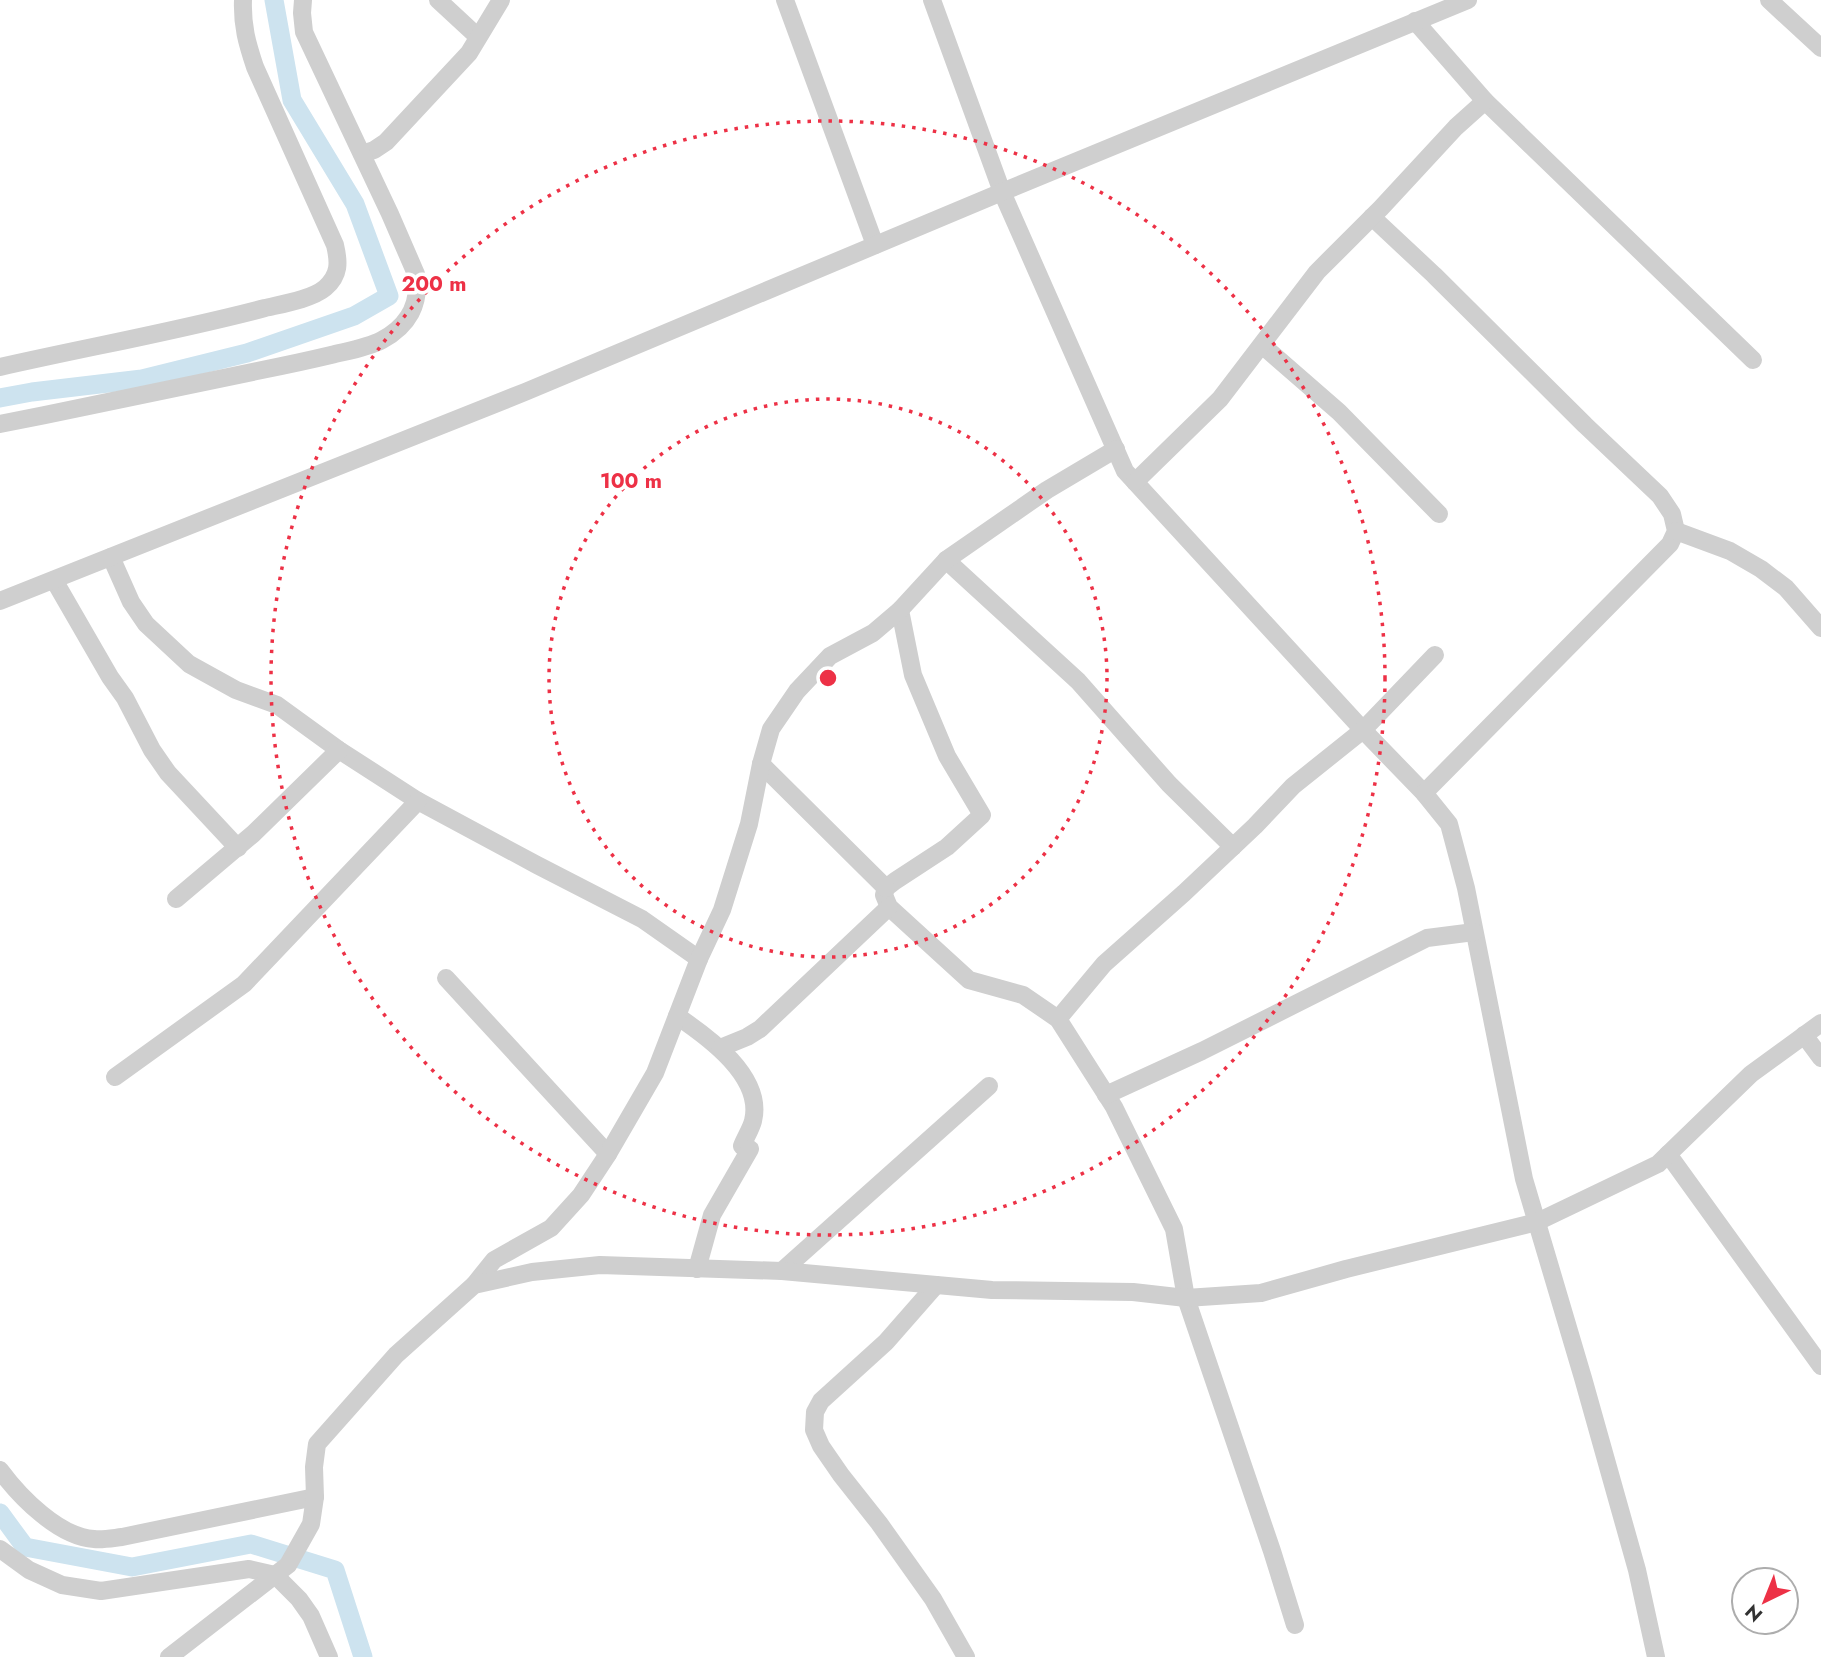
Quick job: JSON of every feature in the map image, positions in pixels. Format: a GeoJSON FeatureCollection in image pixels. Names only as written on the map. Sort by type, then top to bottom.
{"type":"FeatureCollection","features":[{"type":"Feature","properties":{"kind":"street"},"geometry":{"type":"LineString","coordinates":[[0,367],[300,299],[326,288],[335,277],[339,263],[335,245],[255,67],[242,21],[243,0]]}},
{"type":"Feature","properties":{"kind":"street"},"geometry":{"type":"LineString","coordinates":[[0,424],[342,353],[381,341],[410,316],[416,300],[416,274],[374,149],[304,32],[303,0]]}},
{"type":"Feature","properties":{"kind":"street"},"geometry":{"type":"LineString","coordinates":[[438,0],[478,37]]}},
{"type":"Feature","properties":{"kind":"street"},"geometry":{"type":"LineString","coordinates":[[374,149],[469,53],[501,0]]}},
{"type":"Feature","properties":{"kind":"street"},"geometry":{"type":"LineString","coordinates":[[785,0],[874,245]]}},
{"type":"Feature","properties":{"kind":"street"},"geometry":{"type":"LineString","coordinates":[[932,0],[1002,191],[1125,471],[1424,793],[1449,824],[1466,888],[1524,1180],[1637,1570],[1656,1657]]}},
{"type":"Feature","properties":{"kind":"street"},"geometry":{"type":"LineString","coordinates":[[0,601],[525,392],[1002,191],[1468,0]]}},
{"type":"Feature","properties":{"kind":"street"},"geometry":{"type":"LineString","coordinates":[[1769,0],[1821,48]]}},
{"type":"Feature","properties":{"kind":"street"},"geometry":{"type":"LineString","coordinates":[[1415,21],[1485,101],[1753,359]]}},
{"type":"Feature","properties":{"kind":"street"},"geometry":{"type":"LineString","coordinates":[[1135,482],[1220,399],[1317,272],[1456,127],[1485,101]]}},
{"type":"Feature","properties":{"kind":"street"},"geometry":{"type":"LineString","coordinates":[[1372,217],[1660,496],[1672,514],[1675,531],[1670,544],[1424,793]]}},
{"type":"Feature","properties":{"kind":"street"},"geometry":{"type":"LineString","coordinates":[[1262,345],[1339,412],[1439,514]]}},
{"type":"Feature","properties":{"kind":"street"},"geometry":{"type":"LineString","coordinates":[[169,1657],[281,1570],[311,1524],[315,1497],[313,1467],[317,1444],[397,1355],[474,1285],[494,1260],[551,1228],[581,1195],[608,1154],[655,1073],[699,959],[722,910],[749,824],[771,729],[797,691],[830,656],[873,634],[900,610],[946,560],[1047,490],[1116,449]]}},
{"type":"Feature","properties":{"kind":"street"},"geometry":{"type":"LineString","coordinates":[[1675,531],[1730,551],[1760,569],[1786,588],[1821,628]]}},
{"type":"Feature","properties":{"kind":"street"},"geometry":{"type":"LineString","coordinates":[[111,557],[131,602],[146,624],[189,664],[236,691],[277,705],[339,750],[418,801],[642,919],[699,959]]}},
{"type":"Feature","properties":{"kind":"street"},"geometry":{"type":"LineString","coordinates":[[946,560],[1078,681],[1168,784],[1233,847]]}},
{"type":"Feature","properties":{"kind":"street"},"geometry":{"type":"LineString","coordinates":[[54,580],[125,698],[152,750],[168,773],[238,848]]}},
{"type":"Feature","properties":{"kind":"street"},"geometry":{"type":"LineString","coordinates":[[900,610],[913,675],[947,756],[982,815],[947,847],[886,888],[884,895],[889,907],[969,980],[1023,995],[1058,1019],[1114,1107],[1174,1229],[1186,1298],[1295,1625]]}},
{"type":"Feature","properties":{"kind":"street"},"geometry":{"type":"LineString","coordinates":[[1058,1019],[1104,964],[1233,847],[1293,786],[1363,730],[1435,655]]}},
{"type":"Feature","properties":{"kind":"street"},"geometry":{"type":"LineString","coordinates":[[176,899],[238,848],[339,750]]}},
{"type":"Feature","properties":{"kind":"street"},"geometry":{"type":"LineString","coordinates":[[761,764],[886,888]]}},
{"type":"Feature","properties":{"kind":"street"},"geometry":{"type":"LineString","coordinates":[[115,1077],[244,984],[418,801]]}},
{"type":"Feature","properties":{"kind":"street"},"geometry":{"type":"LineString","coordinates":[[720,1048],[760,1029],[889,907]]}},
{"type":"Feature","properties":{"kind":"street"},"geometry":{"type":"LineString","coordinates":[[1106,1095],[1202,1051],[1427,938],[1475,932]]}},
{"type":"Feature","properties":{"kind":"street"},"geometry":{"type":"LineString","coordinates":[[446,978],[608,1154]]}},
{"type":"Feature","properties":{"kind":"street"},"geometry":{"type":"LineString","coordinates":[[677,1016],[720,1048],[741,1073],[754,1100],[753,1121],[746,1147],[712,1215],[697,1269]]}},
{"type":"Feature","properties":{"kind":"street"},"geometry":{"type":"LineString","coordinates":[[474,1285],[532,1272],[600,1265],[782,1271],[992,1290],[1133,1292],[1186,1298],[1262,1293],[1346,1269],[1536,1222],[1658,1164],[1751,1074],[1821,1023]]}},
{"type":"Feature","properties":{"kind":"street"},"geometry":{"type":"LineString","coordinates":[[1804,1035],[1821,1058]]}},
{"type":"Feature","properties":{"kind":"street"},"geometry":{"type":"LineString","coordinates":[[782,1271],[989,1086]]}},
{"type":"Feature","properties":{"kind":"street"},"geometry":{"type":"LineString","coordinates":[[1668,1154],[1821,1366]]}},
{"type":"Feature","properties":{"kind":"street"},"geometry":{"type":"LineString","coordinates":[[936,1285],[886,1342],[821,1401],[815,1412],[814,1430],[821,1446],[933,1599],[966,1657]]}},
{"type":"Feature","properties":{"kind":"street"},"geometry":{"type":"LineString","coordinates":[[0,1470],[11,1484],[58,1527],[95,1540],[315,1497]]}},
{"type":"Feature","properties":{"kind":"street"},"geometry":{"type":"LineString","coordinates":[[0,1549],[29,1570],[62,1585],[101,1591],[249,1569],[281,1570]]}},
{"type":"Feature","properties":{"kind":"street"},"geometry":{"type":"LineString","coordinates":[[281,1570],[311,1616],[329,1657]]}},
{"type":"Feature","properties":{"kind":"waterway"},"geometry":{"type":"LineString","coordinates":[[0,398],[142,379],[247,353],[354,316],[389,296],[355,204],[292,100],[274,0]]}},
{"type":"Feature","properties":{"kind":"waterway"},"geometry":{"type":"LineString","coordinates":[[0,1513],[25,1547],[132,1567],[251,1544],[335,1570],[363,1657]]}}]}
